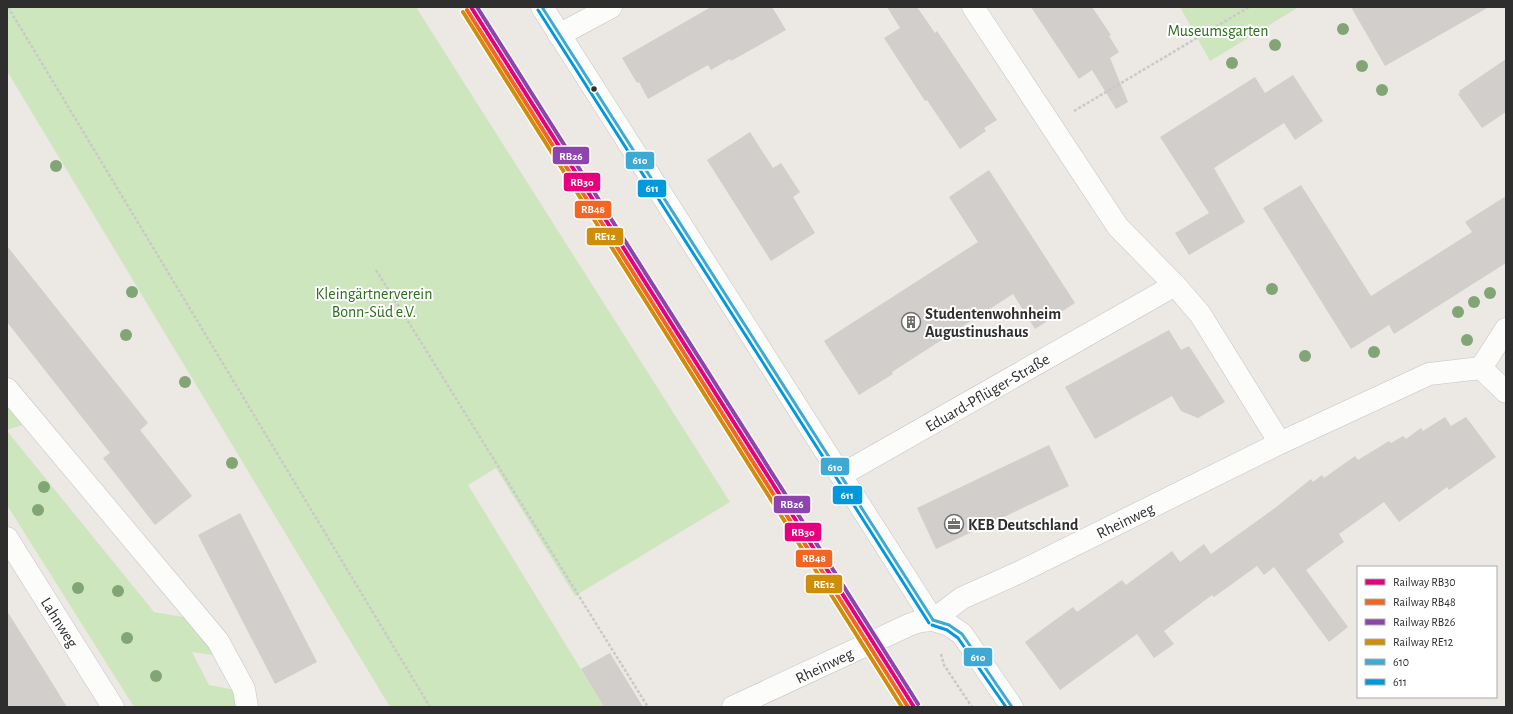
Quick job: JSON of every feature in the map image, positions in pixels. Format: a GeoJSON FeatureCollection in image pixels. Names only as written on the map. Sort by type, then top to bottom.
{"type":"FeatureCollection","features":[{"type":"Feature","properties":{"kind":"street"},"geometry":{"type":"LineString","coordinates":[[542,7],[933,620],[949,625],[962,634],[1012,707]]}},
{"type":"Feature","properties":{"kind":"street"},"geometry":{"type":"LineString","coordinates":[[559,35],[611,7]]}},
{"type":"Feature","properties":{"kind":"street"},"geometry":{"type":"LineString","coordinates":[[973,7],[1118,227],[1175,285],[1200,314],[1280,443]]}},
{"type":"Feature","properties":{"kind":"street","name":"Eduard-Pflüger-Straße"},"geometry":{"type":"LineString","coordinates":[[842,476],[1175,285]]}},
{"type":"Feature","properties":{"kind":"street"},"geometry":{"type":"LineString","coordinates":[[1506,329],[1481,368],[1506,392]]}},
{"type":"Feature","properties":{"kind":"street","name":"Rheinweg"},"geometry":{"type":"LineString","coordinates":[[733,707],[911,624],[933,620],[962,598],[1020,572],[1280,443],[1429,374],[1481,368]]}},
{"type":"Feature","properties":{"kind":"street"},"geometry":{"type":"LineString","coordinates":[[7,388],[218,641],[244,689],[247,707]]}},
{"type":"Feature","properties":{"kind":"street","name":"Lahnweg"},"geometry":{"type":"LineString","coordinates":[[7,538],[113,707]]}},
{"type":"Feature","properties":{"kind":"path"},"geometry":{"type":"LineString","coordinates":[[8,7],[430,707]]}},
{"type":"Feature","properties":{"kind":"path"},"geometry":{"type":"LineString","coordinates":[[1051,125],[1249,7]]}},
{"type":"Feature","properties":{"kind":"path"},"geometry":{"type":"LineString","coordinates":[[376,270],[648,707]]}},
{"type":"Feature","properties":{"kind":"green space","name":"Kleingärtnerverein Bonn-Süd e.V."},"geometry":{"type":"Polygon","coordinates":[[[7,7],[416,7],[730,502],[575,596],[496,468],[468,485],[604,707],[390,707],[7,71],[7,7]]]}},
{"type":"Feature","properties":{"kind":"green space","name":"Museumsgarten"},"geometry":{"type":"Polygon","coordinates":[[[1180,7],[1299,7],[1210,61],[1180,7]]]}},
{"type":"Feature","properties":{"kind":"green space"},"geometry":{"type":"Polygon","coordinates":[[[7,400],[25,424],[7,430],[7,400]]]}},
{"type":"Feature","properties":{"kind":"green space"},"geometry":{"type":"Polygon","coordinates":[[[7,431],[154,612],[189,618],[219,656],[192,652],[209,685],[235,690],[236,707],[134,707],[7,505],[7,431]]]}},
{"type":"Feature","properties":{"kind":"building"},"geometry":{"type":"Polygon","coordinates":[[[711,7],[772,7],[786,30],[731,61],[730,59],[711,70],[708,65],[648,99],[639,82],[637,83],[622,58],[711,7]]]}},
{"type":"Feature","properties":{"kind":"building"},"geometry":{"type":"Polygon","coordinates":[[[887,7],[917,7],[935,33],[937,31],[997,120],[984,128],[986,131],[960,149],[927,100],[925,101],[884,38],[900,28],[887,7]]]}},
{"type":"Feature","properties":{"kind":"building"},"geometry":{"type":"Polygon","coordinates":[[[1031,7],[1092,7],[1111,35],[1109,36],[1119,52],[1110,58],[1128,102],[1116,109],[1092,70],[1079,79],[1031,7]]]}},
{"type":"Feature","properties":{"kind":"building"},"geometry":{"type":"Polygon","coordinates":[[[1351,7],[1489,7],[1385,66],[1351,7]]]}},
{"type":"Feature","properties":{"kind":"building"},"geometry":{"type":"Polygon","coordinates":[[[1506,59],[1506,112],[1482,128],[1458,94],[1460,93],[1459,91],[1506,59]]]}},
{"type":"Feature","properties":{"kind":"building"},"geometry":{"type":"Polygon","coordinates":[[[1293,75],[1323,121],[1295,140],[1284,123],[1214,168],[1245,222],[1189,255],[1175,233],[1209,213],[1160,137],[1255,77],[1265,93],[1293,75]]]}},
{"type":"Feature","properties":{"kind":"building"},"geometry":{"type":"Polygon","coordinates":[[[750,132],[773,168],[781,163],[800,192],[793,197],[815,233],[771,261],[707,160],[750,132]]]}},
{"type":"Feature","properties":{"kind":"building"},"geometry":{"type":"Polygon","coordinates":[[[989,170],[1075,303],[1035,329],[1013,294],[859,395],[824,341],[978,242],[949,197],[989,170]]]}},
{"type":"Feature","properties":{"kind":"building"},"geometry":{"type":"Polygon","coordinates":[[[1301,185],[1371,296],[1472,232],[1465,222],[1506,196],[1506,263],[1394,334],[1389,325],[1351,349],[1263,208],[1301,185]]]}},
{"type":"Feature","properties":{"kind":"building"},"geometry":{"type":"Polygon","coordinates":[[[7,246],[148,423],[140,430],[192,496],[155,525],[103,458],[110,453],[7,322],[7,246]]]}},
{"type":"Feature","properties":{"kind":"building"},"geometry":{"type":"Polygon","coordinates":[[[1169,330],[1181,350],[1189,346],[1225,402],[1198,418],[1181,411],[1172,396],[1095,439],[1065,387],[1169,330]]]}},
{"type":"Feature","properties":{"kind":"building"},"geometry":{"type":"Polygon","coordinates":[[[1445,417],[1451,426],[1466,417],[1496,457],[1449,490],[1447,487],[1399,522],[1384,502],[1339,534],[1344,542],[1306,570],[1348,627],[1329,642],[1274,567],[1264,575],[1257,566],[1214,597],[1212,595],[1164,631],[1174,644],[1154,658],[1137,634],[1060,690],[1025,642],[1073,607],[1077,612],[1122,580],[1126,585],[1172,551],[1180,562],[1204,544],[1211,554],[1275,508],[1311,479],[1313,482],[1322,475],[1324,478],[1355,456],[1358,460],[1389,441],[1391,443],[1403,436],[1406,439],[1421,428],[1423,431],[1445,417]]]}},
{"type":"Feature","properties":{"kind":"building"},"geometry":{"type":"Polygon","coordinates":[[[1049,445],[1069,486],[936,549],[917,508],[1049,445]]]}},
{"type":"Feature","properties":{"kind":"building"},"geometry":{"type":"Polygon","coordinates":[[[240,513],[317,662],[275,684],[198,535],[240,513]]]}},
{"type":"Feature","properties":{"kind":"building"},"geometry":{"type":"Polygon","coordinates":[[[7,611],[46,673],[67,707],[7,707],[7,611]]]}},
{"type":"Feature","properties":{"kind":"building"},"geometry":{"type":"Polygon","coordinates":[[[610,653],[643,707],[604,707],[581,669],[610,653]]]}},
{"type":"Feature","properties":{"kind":"rail line","name":"RB30"},"geometry":{"type":"LineString","coordinates":[[471,7],[914,707]]}},
{"type":"Feature","properties":{"kind":"rail line","name":"RB26"},"geometry":{"type":"LineString","coordinates":[[477,7],[918,704]]}},
{"type":"Feature","properties":{"kind":"rail line","name":"RB48"},"geometry":{"type":"LineString","coordinates":[[467,10],[908,707]]}},
{"type":"Feature","properties":{"kind":"rail line","name":"RE12"},"geometry":{"type":"LineString","coordinates":[[463,12],[902,707]]}},
{"type":"Feature","properties":{"kind":"transit line","name":"610"},"geometry":{"type":"LineString","coordinates":[[542,7],[933,620]]}},
{"type":"Feature","properties":{"kind":"transit line","name":"611"},"geometry":{"type":"LineString","coordinates":[[538,10],[929,623]]}},
{"type":"Feature","properties":{"kind":"transit line","name":"610"},"geometry":{"type":"LineString","coordinates":[[933,620],[949,625],[962,634],[1012,707]]}},
{"type":"Feature","properties":{"kind":"transit line","name":"611"},"geometry":{"type":"LineString","coordinates":[[932,625],[947,630],[958,638],[1006,707]]}},
{"type":"Feature","properties":{"kind":"place","name":"Studentenwohnheim Augustinushaus"},"geometry":{"type":"Point","coordinates":[911,322]}},
{"type":"Feature","properties":{"kind":"place","name":"KEB Deutschland"},"geometry":{"type":"Point","coordinates":[954,524]}}]}
